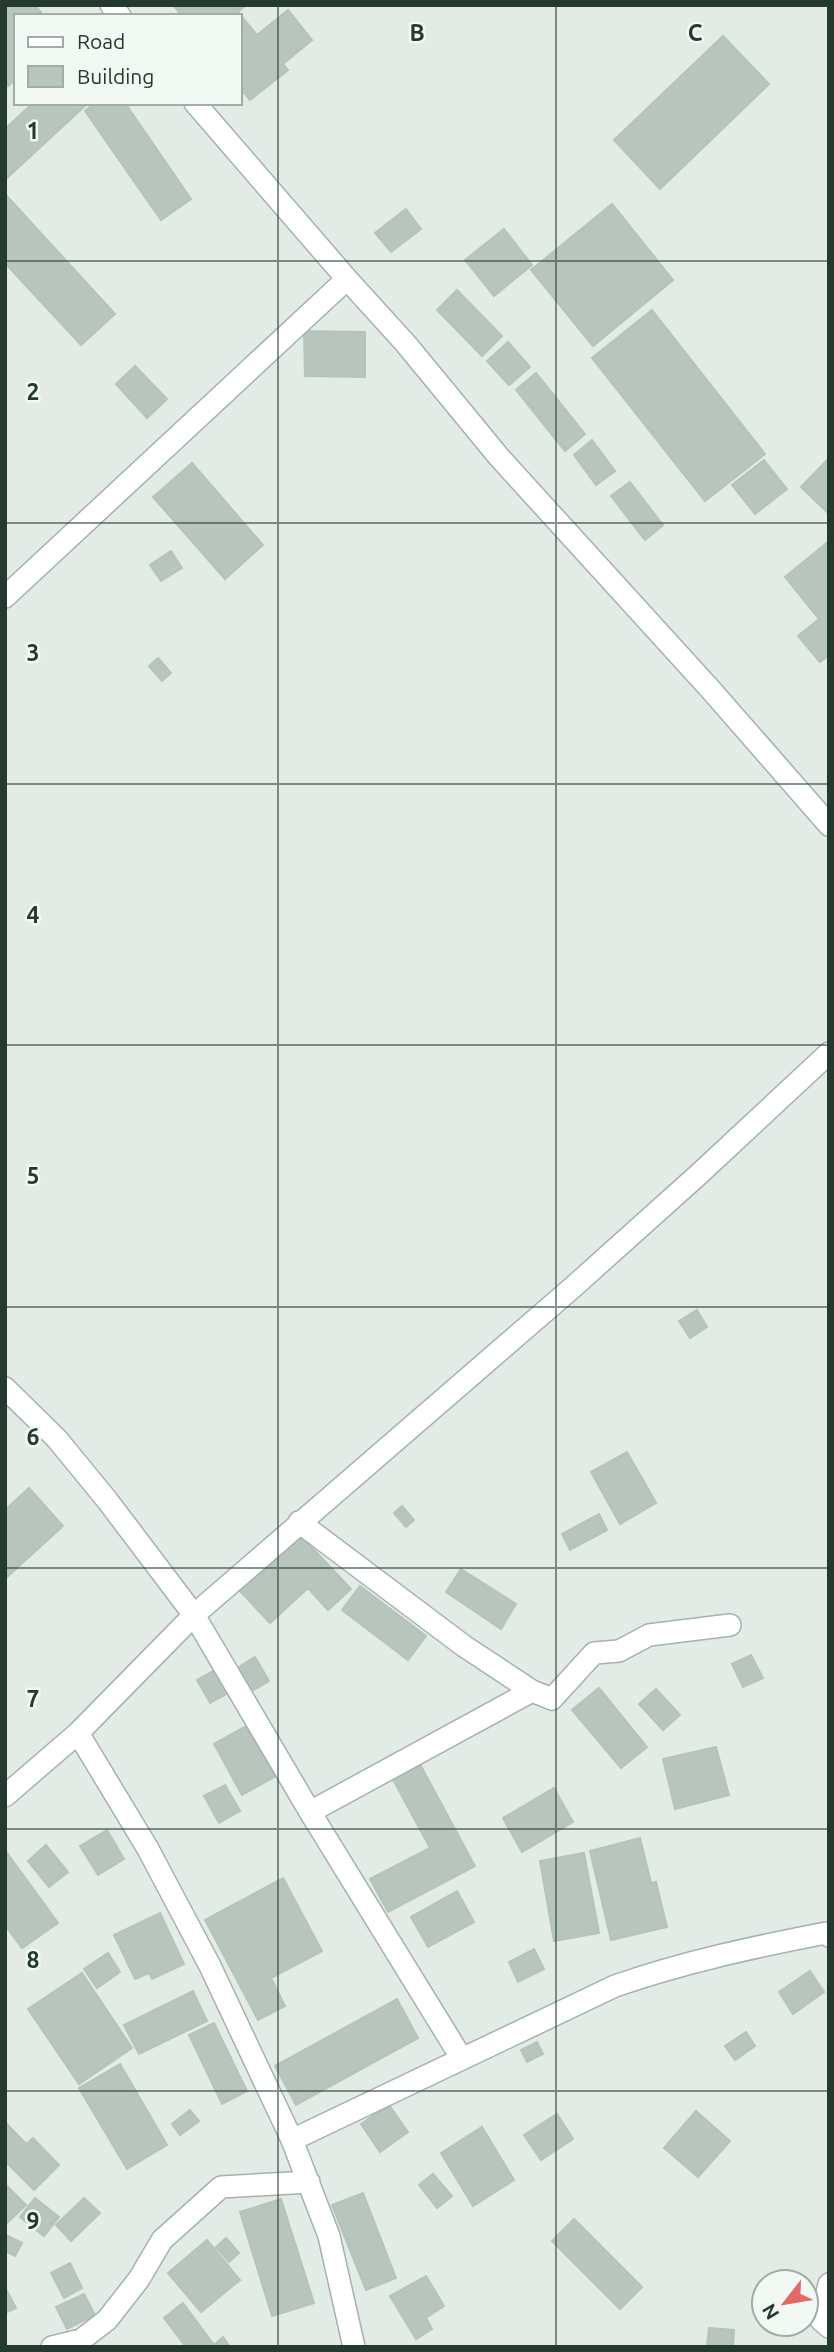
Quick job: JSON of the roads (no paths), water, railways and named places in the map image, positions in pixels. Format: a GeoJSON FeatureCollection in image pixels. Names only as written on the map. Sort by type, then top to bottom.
{"type":"FeatureCollection","features":[{"type":"Feature","properties":{"kind":"street"},"geometry":{"type":"LineString","coordinates":[[197,105],[399,336],[499,457],[711,690],[829,825]]}},
{"type":"Feature","properties":{"kind":"street"},"geometry":{"type":"LineString","coordinates":[[5,597],[347,279]]}},
{"type":"Feature","properties":{"kind":"street"},"geometry":{"type":"LineString","coordinates":[[5,1796],[78,1733],[194,1615],[572,1288],[829,1053]]}},
{"type":"Feature","properties":{"kind":"street"},"geometry":{"type":"LineString","coordinates":[[5,1388],[57,1439],[115,1510],[194,1615],[310,1812],[462,2059]]}},
{"type":"Feature","properties":{"kind":"street"},"geometry":{"type":"LineString","coordinates":[[299,1522],[416,1612],[532,1691],[552,1699],[594,1653],[619,1651],[649,1635],[730,1625]]}},
{"type":"Feature","properties":{"kind":"street"},"geometry":{"type":"LineString","coordinates":[[310,1812],[532,1691]]}},
{"type":"Feature","properties":{"kind":"street"},"geometry":{"type":"LineString","coordinates":[[78,1733],[148,1849],[204,1954],[292,2140],[329,2236],[354,2347]]}},
{"type":"Feature","properties":{"kind":"street"},"geometry":{"type":"LineString","coordinates":[[292,2140],[615,1986],[664,1969],[746,1948],[826,1933],[829,1936]]}},
{"type":"Feature","properties":{"kind":"street"},"geometry":{"type":"LineString","coordinates":[[52,2347],[81,2340],[107,2320],[139,2279],[162,2240],[221,2187],[309,2182]]}},
{"type":"Feature","properties":{"kind":"street"},"geometry":{"type":"LineString","coordinates":[[829,2284],[821,2320],[829,2327]]}}]}
